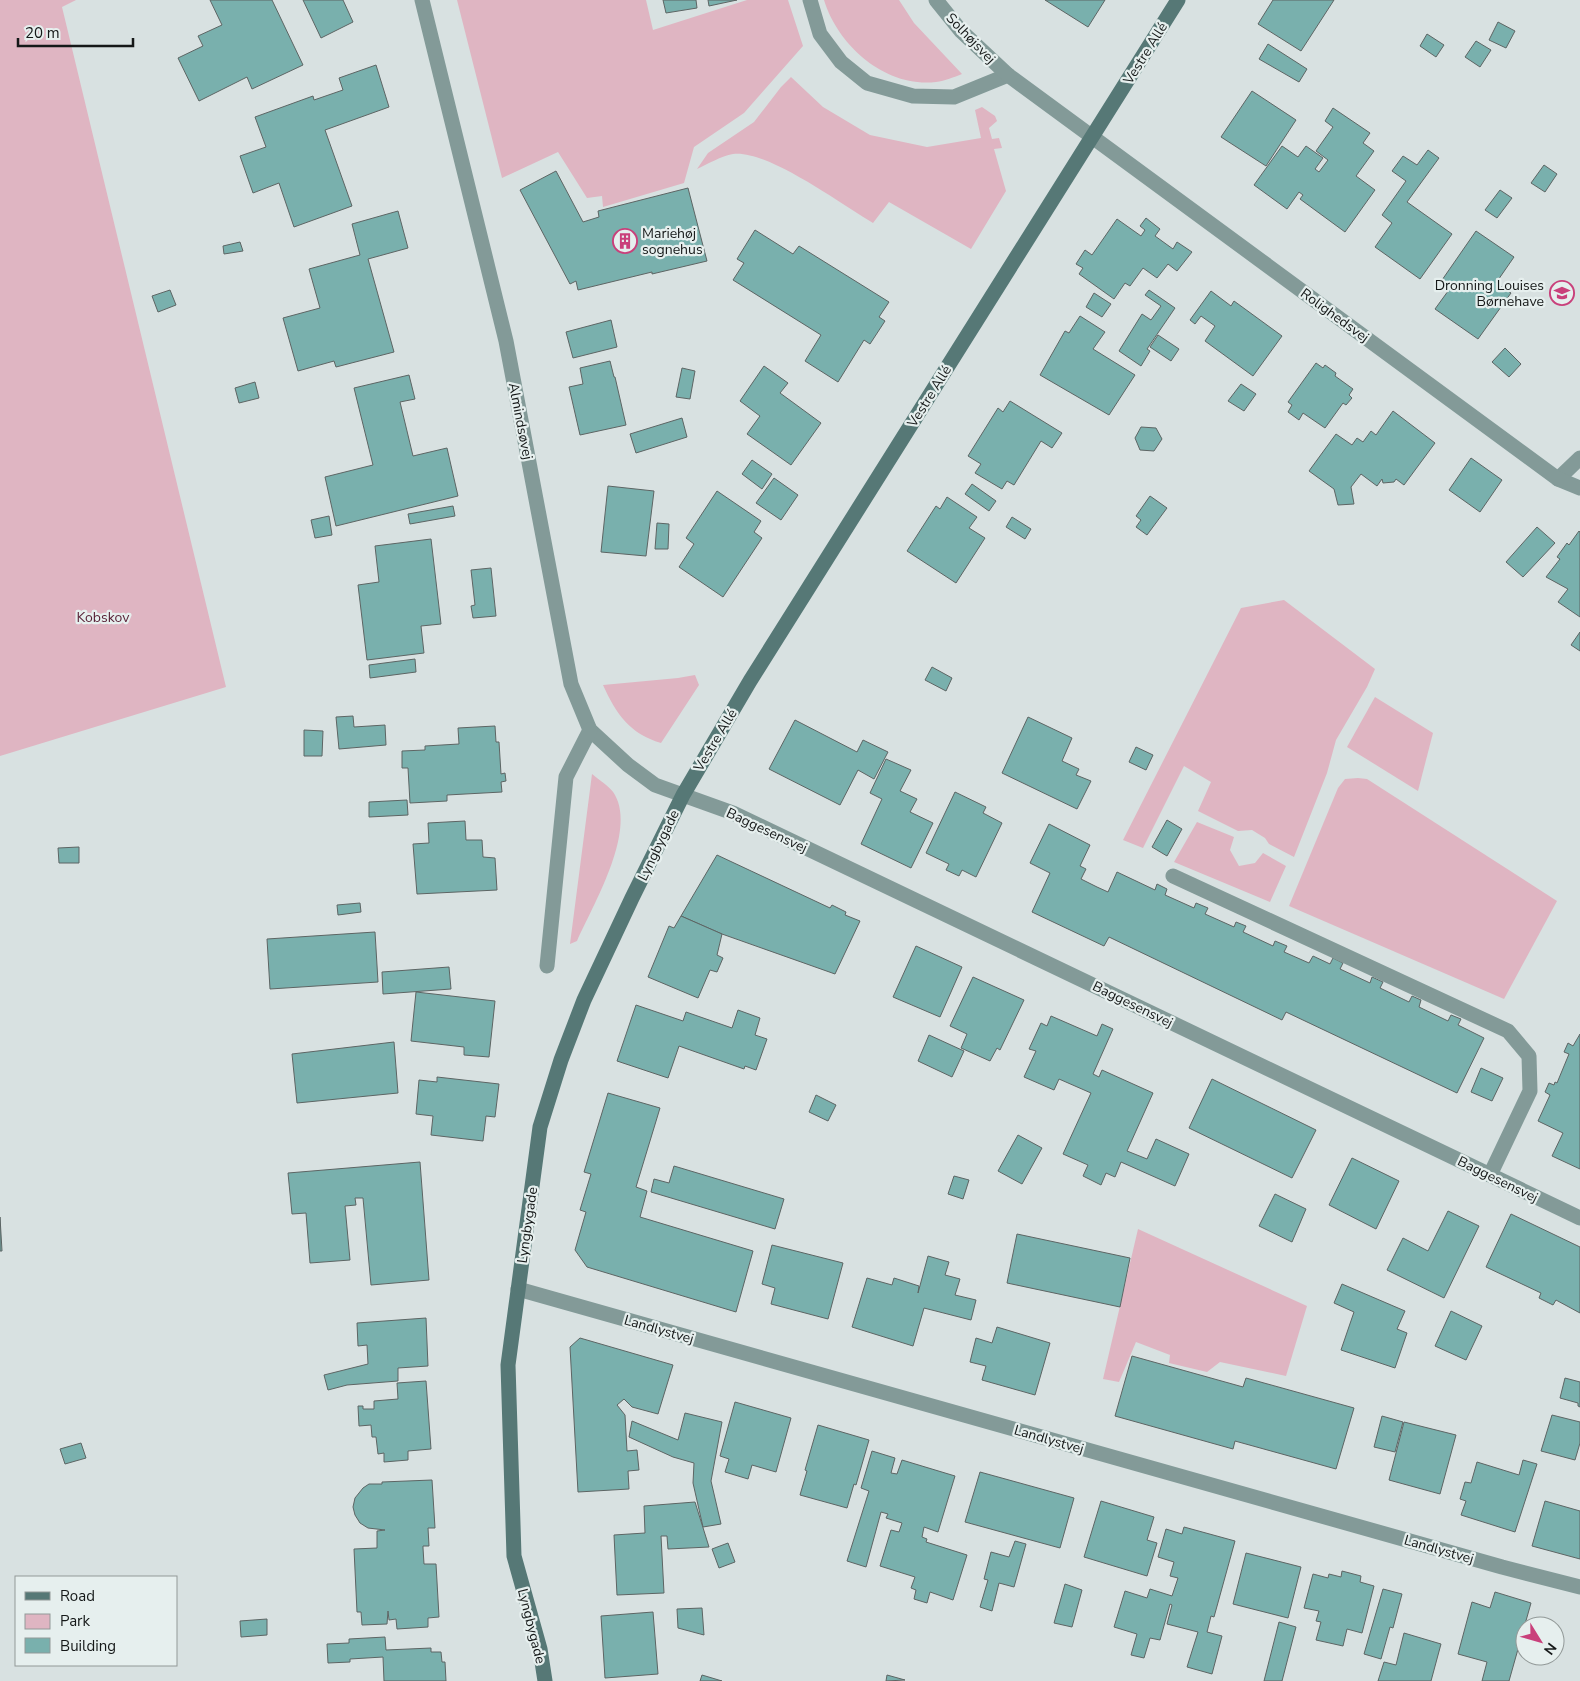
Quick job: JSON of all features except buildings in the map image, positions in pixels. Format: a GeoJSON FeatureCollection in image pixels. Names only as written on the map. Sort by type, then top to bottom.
{"type":"FeatureCollection","features":[{"type":"Feature","properties":{"kind":"street","name":"Almindsøvej"},"geometry":{"type":"LineString","coordinates":[[422,0],[506,341],[571,684],[590,730],[628,765],[655,785],[683,795]]}},
{"type":"Feature","properties":{"kind":"street","name":"Solhøjsvej"},"geometry":{"type":"LineString","coordinates":[[810,0],[820,34],[841,62],[867,83],[913,96],[954,97],[1008,75]]}},
{"type":"Feature","properties":{"kind":"street","name":"Solhøjsvej"},"geometry":{"type":"LineString","coordinates":[[936,0],[961,31],[1008,75],[1092,136]]}},
{"type":"Feature","properties":{"kind":"street","name":"Vestre Allé"},"geometry":{"type":"LineString","coordinates":[[683,795],[750,681],[1178,0]]}},
{"type":"Feature","properties":{"kind":"street","name":"Rolighedsvej"},"geometry":{"type":"LineString","coordinates":[[1092,136],[1558,479],[1580,488]]}},
{"type":"Feature","properties":{"kind":"street"},"geometry":{"type":"LineString","coordinates":[[1558,479],[1580,458]]}},
{"type":"Feature","properties":{"kind":"street"},"geometry":{"type":"LineString","coordinates":[[548,966],[566,777],[590,730]]}},
{"type":"Feature","properties":{"kind":"street","name":"Baggesensvej"},"geometry":{"type":"LineString","coordinates":[[683,795],[733,813],[1580,1218]]}},
{"type":"Feature","properties":{"kind":"street","name":"Lyngbygade"},"geometry":{"type":"LineString","coordinates":[[545,1681],[540,1649],[514,1556],[508,1365],[540,1126],[584,1000],[683,795]]}},
{"type":"Feature","properties":{"kind":"street"},"geometry":{"type":"LineString","coordinates":[[1173,876],[1508,1031],[1529,1056],[1530,1092],[1490,1175]]}},
{"type":"Feature","properties":{"kind":"street","name":"Landlystvej"},"geometry":{"type":"LineString","coordinates":[[518,1289],[1483,1562],[1580,1587]]}},
{"type":"Feature","properties":{"kind":"green space","name":"Kobskov"},"geometry":{"type":"Polygon","coordinates":[[[0,0],[76,0],[62,7],[226,687],[0,756],[0,0]]]}},
{"type":"Feature","properties":{"kind":"green space"},"geometry":{"type":"Polygon","coordinates":[[[457,0],[646,0],[653,30],[747,0],[788,0],[803,46],[744,113],[694,147],[684,183],[603,207],[602,196],[587,198],[558,152],[502,178],[457,0]]]}},
{"type":"Feature","properties":{"kind":"green space"},"geometry":{"type":"Polygon","coordinates":[[[824,0],[899,0],[914,23],[962,74],[936,82],[917,82],[899,78],[882,71],[852,48],[840,33],[824,0]]]}},
{"type":"Feature","properties":{"kind":"green space"},"geometry":{"type":"Polygon","coordinates":[[[791,77],[823,107],[870,135],[927,147],[981,138],[975,110],[982,107],[995,116],[997,121],[989,128],[992,139],[999,138],[1002,148],[994,149],[1006,191],[971,249],[889,202],[873,223],[784,169],[765,160],[748,155],[728,155],[697,169],[708,153],[754,122],[791,77]]]}},
{"type":"Feature","properties":{"kind":"green space"},"geometry":{"type":"Polygon","coordinates":[[[1284,600],[1375,669],[1367,687],[1336,740],[1327,773],[1294,857],[1269,844],[1265,838],[1252,830],[1238,831],[1198,811],[1211,782],[1184,766],[1143,848],[1123,840],[1241,608],[1284,600]]]}},
{"type":"Feature","properties":{"kind":"green space"},"geometry":{"type":"Polygon","coordinates":[[[695,675],[699,685],[661,743],[641,734],[625,722],[613,705],[603,685],[678,678],[695,675]]]}},
{"type":"Feature","properties":{"kind":"green space"},"geometry":{"type":"Polygon","coordinates":[[[1375,697],[1433,733],[1418,791],[1347,747],[1375,697]]]}},
{"type":"Feature","properties":{"kind":"green space"},"geometry":{"type":"Polygon","coordinates":[[[592,774],[608,786],[615,795],[620,811],[620,829],[610,869],[602,889],[577,941],[570,944],[592,774]]]}},
{"type":"Feature","properties":{"kind":"green space"},"geometry":{"type":"Polygon","coordinates":[[[1345,779],[1367,779],[1557,901],[1504,999],[1289,906],[1338,788],[1345,779]]]}},
{"type":"Feature","properties":{"kind":"green space"},"geometry":{"type":"Polygon","coordinates":[[[1197,822],[1234,837],[1230,850],[1239,866],[1255,863],[1263,853],[1286,866],[1270,902],[1174,862],[1197,822]]]}},
{"type":"Feature","properties":{"kind":"green space"},"geometry":{"type":"Polygon","coordinates":[[[1138,1229],[1307,1306],[1286,1376],[1220,1362],[1207,1372],[1169,1363],[1170,1355],[1136,1342],[1119,1382],[1103,1379],[1138,1229]]]}},
{"type":"Feature","properties":{"kind":"place","name":"Mariehøj sognehus"},"geometry":{"type":"Point","coordinates":[625,241]}},
{"type":"Feature","properties":{"kind":"place","name":"Dronning Louises Børnehave"},"geometry":{"type":"Point","coordinates":[1562,293]}}]}
